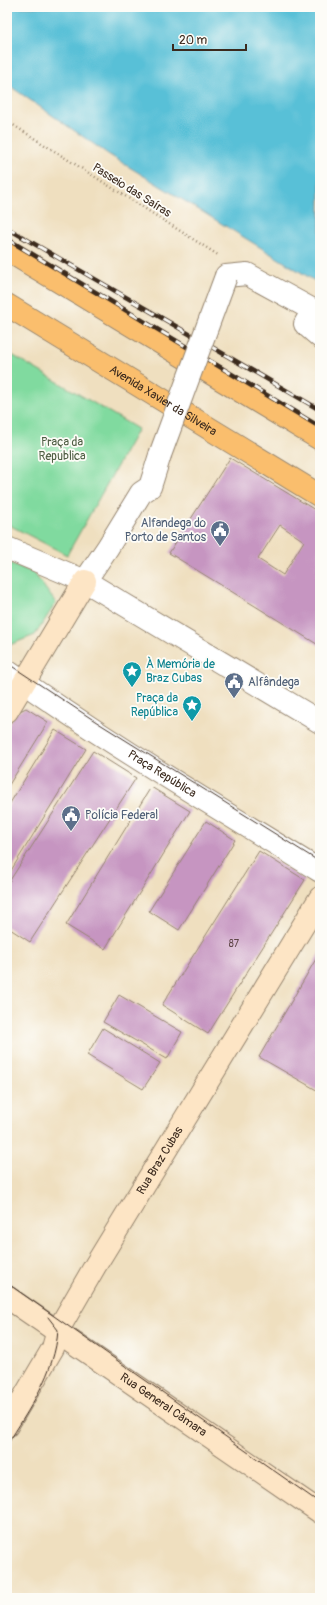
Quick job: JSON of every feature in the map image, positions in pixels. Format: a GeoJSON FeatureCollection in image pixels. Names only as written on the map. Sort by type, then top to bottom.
{"type":"FeatureCollection","features":[{"type":"Feature","properties":{"kind":"main road"},"geometry":{"type":"LineString","coordinates":[[7,250],[320,439]]}},
{"type":"Feature","properties":{"kind":"main road","name":"Avenida Xavier da Silveira"},"geometry":{"type":"LineString","coordinates":[[7,306],[320,496]]}},
{"type":"Feature","properties":{"kind":"street"},"geometry":{"type":"LineString","coordinates":[[7,711],[15,677],[85,581],[141,493],[150,487],[160,455],[236,275],[313,310],[305,324],[320,337]]}},
{"type":"Feature","properties":{"kind":"street"},"geometry":{"type":"LineString","coordinates":[[7,548],[85,581],[320,722]]}},
{"type":"Feature","properties":{"kind":"street","name":"Praça República"},"geometry":{"type":"LineString","coordinates":[[15,677],[160,772],[320,871]]}},
{"type":"Feature","properties":{"kind":"street","name":"Rua Braz Cubas"},"geometry":{"type":"LineString","coordinates":[[7,1426],[52,1348],[58,1330],[95,1266],[320,898]]}},
{"type":"Feature","properties":{"kind":"street","name":"Rua General Câmara"},"geometry":{"type":"LineString","coordinates":[[7,1297],[58,1330],[320,1512]]}},
{"type":"Feature","properties":{"kind":"path","name":"Passeio das Saíras"},"geometry":{"type":"LineString","coordinates":[[7,121],[236,275]]}},
{"type":"Feature","properties":{"kind":"green space","name":"Praça da Republica"},"geometry":{"type":"Polygon","coordinates":[[[7,352],[138,429],[67,555],[7,524],[7,352]]]}},
{"type":"Feature","properties":{"kind":"green space"},"geometry":{"type":"Polygon","coordinates":[[[7,562],[34,573],[56,603],[35,635],[7,646],[7,562]]]}},
{"type":"Feature","properties":{"kind":"water"},"geometry":{"type":"Polygon","coordinates":[[[7,7],[320,7],[320,284],[108,154],[7,84],[7,7]]]}},
{"type":"Feature","properties":{"kind":"building","name":"Alfandega do Porto de Santos"},"geometry":{"type":"Polygon","coordinates":[[[230,458],[320,513],[320,646],[169,553],[230,458]],[[280,525],[258,559],[283,575],[304,541],[280,525]]]}},
{"type":"Feature","properties":{"kind":"building"},"geometry":{"type":"Polygon","coordinates":[[[26,708],[48,722],[7,788],[7,728],[16,713],[26,708]]]}},
{"type":"Feature","properties":{"kind":"building"},"geometry":{"type":"Polygon","coordinates":[[[55,730],[86,749],[7,877],[7,808],[55,730]]]}},
{"type":"Feature","properties":{"kind":"building","name":"Polícia Federal"},"geometry":{"type":"Polygon","coordinates":[[[93,751],[136,778],[30,942],[7,927],[7,885],[93,751]]]}},
{"type":"Feature","properties":{"kind":"building"},"geometry":{"type":"Polygon","coordinates":[[[151,787],[190,811],[105,949],[66,925],[151,787]]]}},
{"type":"Feature","properties":{"kind":"building"},"geometry":{"type":"Polygon","coordinates":[[[206,821],[235,840],[179,930],[149,911],[206,821]]]}},
{"type":"Feature","properties":{"kind":"building"},"geometry":{"type":"Polygon","coordinates":[[[259,851],[305,880],[208,1034],[162,1005],[259,851]]]}},
{"type":"Feature","properties":{"kind":"building"},"geometry":{"type":"Polygon","coordinates":[[[320,952],[320,1092],[259,1057],[320,952]]]}},
{"type":"Feature","properties":{"kind":"building"},"geometry":{"type":"Polygon","coordinates":[[[119,995],[182,1032],[167,1059],[103,1022],[119,995]]]}},
{"type":"Feature","properties":{"kind":"building"},"geometry":{"type":"Polygon","coordinates":[[[103,1028],[160,1063],[143,1089],[87,1055],[103,1028]]]}},
{"type":"Feature","properties":{"kind":"tram line"},"geometry":{"type":"LineString","coordinates":[[7,663],[95,721],[320,862]]}},
{"type":"Feature","properties":{"kind":"tram line"},"geometry":{"type":"LineString","coordinates":[[7,1283],[320,1503]]}},
{"type":"Feature","properties":{"kind":"tram line"},"geometry":{"type":"LineString","coordinates":[[7,1445],[40,1390],[52,1361],[58,1330],[48,1317]]}},
{"type":"Feature","properties":{"kind":"railway"},"geometry":{"type":"LineString","coordinates":[[7,228],[320,410]]}},
{"type":"Feature","properties":{"kind":"railway"},"geometry":{"type":"LineString","coordinates":[[7,239],[320,427]]}},
{"type":"Feature","properties":{"kind":"place","name":"Alfandega do Porto de Santos"},"geometry":{"type":"Point","coordinates":[220,547]}},
{"type":"Feature","properties":{"kind":"place","name":"À Memória de Braz Cubas"},"geometry":{"type":"Point","coordinates":[132,688]}},
{"type":"Feature","properties":{"kind":"place","name":"Alfândega"},"geometry":{"type":"Point","coordinates":[234,699]}},
{"type":"Feature","properties":{"kind":"place","name":"Praça da República"},"geometry":{"type":"Point","coordinates":[192,722]}},
{"type":"Feature","properties":{"kind":"place","name":"Polícia Federal"},"geometry":{"type":"Point","coordinates":[71,832]}}]}
